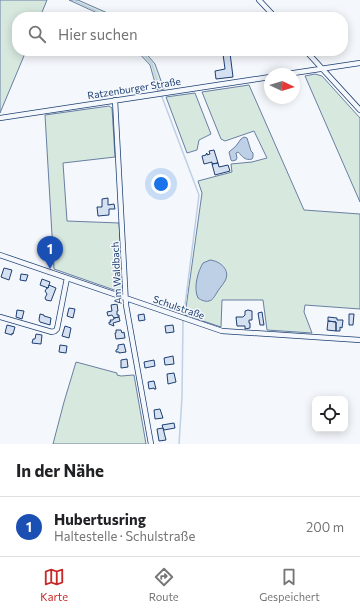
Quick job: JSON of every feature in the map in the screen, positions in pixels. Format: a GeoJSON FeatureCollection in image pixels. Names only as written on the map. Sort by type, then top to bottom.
{"type":"FeatureCollection","features":[{"type":"Feature","properties":{"kind":"street"},"geometry":{"type":"LineString","coordinates":[[259,0],[270,12]]}},
{"type":"Feature","properties":{"kind":"street"},"geometry":{"type":"LineString","coordinates":[[310,56],[360,110]]}},
{"type":"Feature","properties":{"kind":"street"},"geometry":{"type":"LineString","coordinates":[[300,72],[360,63]]}},
{"type":"Feature","properties":{"kind":"street","name":"Ratzenburger Straße"},"geometry":{"type":"LineString","coordinates":[[0,118],[264,78]]}},
{"type":"Feature","properties":{"kind":"street","name":"Am Waldbach"},"geometry":{"type":"LineString","coordinates":[[115,100],[126,306],[151,444]]}},
{"type":"Feature","properties":{"kind":"street","name":"Schulstraße"},"geometry":{"type":"LineString","coordinates":[[0,255],[222,331],[360,340]]}},
{"type":"Feature","properties":{"kind":"street"},"geometry":{"type":"LineString","coordinates":[[0,317],[52,332],[55,331],[57,329],[67,278]]}},
{"type":"Feature","properties":{"kind":"shaded area"},"geometry":{"type":"Polygon","coordinates":[[[0,0],[47,0],[42,12],[12,12],[12,56],[24,56],[0,113],[0,0]]]}},
{"type":"Feature","properties":{"kind":"shaded area"},"geometry":{"type":"Polygon","coordinates":[[[69,0],[78,0],[105,12],[95,12],[69,0]]]}},
{"type":"Feature","properties":{"kind":"shaded area"},"geometry":{"type":"Polygon","coordinates":[[[142,56],[148,56],[155,64],[164,89],[157,90],[150,65],[142,56]]]}},
{"type":"Feature","properties":{"kind":"shaded area"},"geometry":{"type":"Polygon","coordinates":[[[315,74],[322,76],[360,118],[360,202],[305,76],[315,74]]]}},
{"type":"Feature","properties":{"kind":"shaded area"},"geometry":{"type":"Polygon","coordinates":[[[249,85],[304,210],[360,214],[360,309],[305,305],[304,312],[312,333],[267,330],[263,300],[222,300],[221,327],[185,315],[202,193],[198,181],[232,172],[231,164],[252,162],[267,158],[254,131],[225,141],[221,139],[202,92],[249,85]]]}},
{"type":"Feature","properties":{"kind":"shaded area"},"geometry":{"type":"Polygon","coordinates":[[[195,93],[211,134],[199,140],[197,150],[187,153],[166,97],[195,93]]]}},
{"type":"Feature","properties":{"kind":"shaded area"},"geometry":{"type":"Polygon","coordinates":[[[109,106],[112,108],[115,157],[63,163],[67,221],[119,223],[123,290],[120,292],[54,269],[45,115],[109,106]]]}},
{"type":"Feature","properties":{"kind":"shaded area"},"geometry":{"type":"Polygon","coordinates":[[[76,362],[117,373],[117,375],[121,376],[134,375],[146,444],[53,444],[76,362]]]}},
{"type":"Feature","properties":{"kind":"water"},"geometry":{"type":"Polygon","coordinates":[[[244,137],[247,138],[253,153],[252,159],[246,159],[238,152],[236,153],[236,160],[232,161],[229,152],[244,137]]]}},
{"type":"Feature","properties":{"kind":"water"},"geometry":{"type":"Polygon","coordinates":[[[210,260],[221,264],[227,273],[225,281],[213,298],[210,301],[206,301],[198,298],[196,285],[199,270],[203,263],[210,260]]]}},
{"type":"Feature","properties":{"kind":"building"},"geometry":{"type":"Polygon","coordinates":[[[223,56],[230,56],[233,77],[216,79],[215,71],[225,69],[223,56]]]}},
{"type":"Feature","properties":{"kind":"building"},"geometry":{"type":"Polygon","coordinates":[[[214,150],[218,163],[212,164],[212,162],[204,164],[202,156],[206,155],[207,153],[207,155],[210,154],[209,151],[214,150]]]}},
{"type":"Feature","properties":{"kind":"building"},"geometry":{"type":"Polygon","coordinates":[[[218,163],[219,167],[228,165],[230,171],[215,175],[212,164],[218,163]]]}},
{"type":"Feature","properties":{"kind":"building"},"geometry":{"type":"Polygon","coordinates":[[[108,198],[108,205],[114,204],[115,209],[109,209],[109,215],[98,216],[97,207],[102,207],[102,199],[108,198]]]}},
{"type":"Feature","properties":{"kind":"building"},"geometry":{"type":"Polygon","coordinates":[[[4,268],[12,270],[9,280],[1,277],[4,268]]]}},
{"type":"Feature","properties":{"kind":"building"},"geometry":{"type":"Polygon","coordinates":[[[21,274],[28,275],[26,281],[20,280],[21,274]]]}},
{"type":"Feature","properties":{"kind":"building"},"geometry":{"type":"Polygon","coordinates":[[[42,279],[50,282],[48,288],[40,285],[42,279]]]}},
{"type":"Feature","properties":{"kind":"building"},"geometry":{"type":"Polygon","coordinates":[[[49,285],[56,288],[51,301],[46,300],[45,298],[47,294],[45,291],[49,285]]]}},
{"type":"Feature","properties":{"kind":"building"},"geometry":{"type":"Polygon","coordinates":[[[117,304],[117,315],[119,315],[119,317],[114,318],[112,315],[108,316],[107,312],[112,311],[111,305],[117,304]]]}},
{"type":"Feature","properties":{"kind":"building"},"geometry":{"type":"Polygon","coordinates":[[[69,308],[75,309],[73,318],[67,316],[69,308]]]}},
{"type":"Feature","properties":{"kind":"building"},"geometry":{"type":"Polygon","coordinates":[[[17,310],[24,311],[22,319],[16,317],[17,310]]]}},
{"type":"Feature","properties":{"kind":"building"},"geometry":{"type":"Polygon","coordinates":[[[245,311],[252,311],[252,320],[249,320],[250,328],[245,329],[245,326],[237,326],[236,317],[243,317],[245,315],[245,311]]]}},
{"type":"Feature","properties":{"kind":"building"},"geometry":{"type":"Polygon","coordinates":[[[262,312],[264,325],[260,325],[258,313],[262,312]]]}},
{"type":"Feature","properties":{"kind":"building"},"geometry":{"type":"Polygon","coordinates":[[[40,314],[51,318],[50,325],[40,322],[40,314]]]}},
{"type":"Feature","properties":{"kind":"building"},"geometry":{"type":"Polygon","coordinates":[[[144,314],[145,320],[139,321],[138,315],[144,314]]]}},
{"type":"Feature","properties":{"kind":"building"},"geometry":{"type":"Polygon","coordinates":[[[349,314],[354,314],[353,325],[349,325],[349,314]]]}},
{"type":"Feature","properties":{"kind":"building"},"geometry":{"type":"Polygon","coordinates":[[[119,317],[120,321],[113,323],[114,326],[109,324],[109,322],[111,322],[110,320],[119,317]]]}},
{"type":"Feature","properties":{"kind":"building"},"geometry":{"type":"Polygon","coordinates":[[[328,317],[343,320],[340,331],[336,331],[336,322],[328,321],[328,317]]]}},
{"type":"Feature","properties":{"kind":"building"},"geometry":{"type":"Polygon","coordinates":[[[328,321],[336,322],[336,331],[327,330],[328,321]]]}},
{"type":"Feature","properties":{"kind":"building"},"geometry":{"type":"Polygon","coordinates":[[[7,325],[15,327],[12,335],[5,333],[7,325]]]}},
{"type":"Feature","properties":{"kind":"building"},"geometry":{"type":"Polygon","coordinates":[[[173,325],[174,332],[166,333],[165,326],[173,325]]]}},
{"type":"Feature","properties":{"kind":"building"},"geometry":{"type":"Polygon","coordinates":[[[65,326],[71,328],[69,338],[62,336],[65,326]]]}},
{"type":"Feature","properties":{"kind":"building"},"geometry":{"type":"Polygon","coordinates":[[[116,330],[121,330],[122,333],[124,332],[125,338],[116,339],[116,330]]]}},
{"type":"Feature","properties":{"kind":"building"},"geometry":{"type":"Polygon","coordinates":[[[36,334],[42,335],[41,344],[32,343],[36,334]]]}},
{"type":"Feature","properties":{"kind":"building"},"geometry":{"type":"Polygon","coordinates":[[[124,344],[126,352],[116,352],[118,345],[124,344]]]}},
{"type":"Feature","properties":{"kind":"building"},"geometry":{"type":"Polygon","coordinates":[[[60,345],[67,346],[66,353],[59,352],[60,345]]]}},
{"type":"Feature","properties":{"kind":"building"},"geometry":{"type":"Polygon","coordinates":[[[173,356],[174,364],[165,365],[164,358],[173,356]]]}},
{"type":"Feature","properties":{"kind":"building"},"geometry":{"type":"Polygon","coordinates":[[[127,359],[128,367],[121,368],[121,360],[127,359]]]}},
{"type":"Feature","properties":{"kind":"building"},"geometry":{"type":"Polygon","coordinates":[[[154,360],[155,366],[145,368],[144,362],[154,360]]]}},
{"type":"Feature","properties":{"kind":"building"},"geometry":{"type":"Polygon","coordinates":[[[174,373],[176,382],[168,384],[167,374],[174,373]]]}},
{"type":"Feature","properties":{"kind":"building"},"geometry":{"type":"Polygon","coordinates":[[[154,381],[156,389],[149,389],[148,382],[154,381]]]}},
{"type":"Feature","properties":{"kind":"building"},"geometry":{"type":"Polygon","coordinates":[[[160,409],[163,418],[155,419],[154,410],[160,409]]]}},
{"type":"Feature","properties":{"kind":"building"},"geometry":{"type":"Polygon","coordinates":[[[174,423],[175,428],[164,430],[162,425],[174,423]]]}},
{"type":"Feature","properties":{"kind":"building"},"geometry":{"type":"Polygon","coordinates":[[[163,428],[166,440],[159,441],[157,429],[163,428]]]}},
{"type":"Feature","properties":{"kind":"waterway"},"geometry":{"type":"LineString","coordinates":[[73,0],[98,12]]}},
{"type":"Feature","properties":{"kind":"waterway"},"geometry":{"type":"LineString","coordinates":[[145,56],[152,64],[162,97],[199,195],[183,321],[182,397],[179,444]]}},
{"type":"Feature","properties":{"kind":"place","name":"Hubertusring"},"geometry":{"type":"Point","coordinates":[50,269]}}]}
